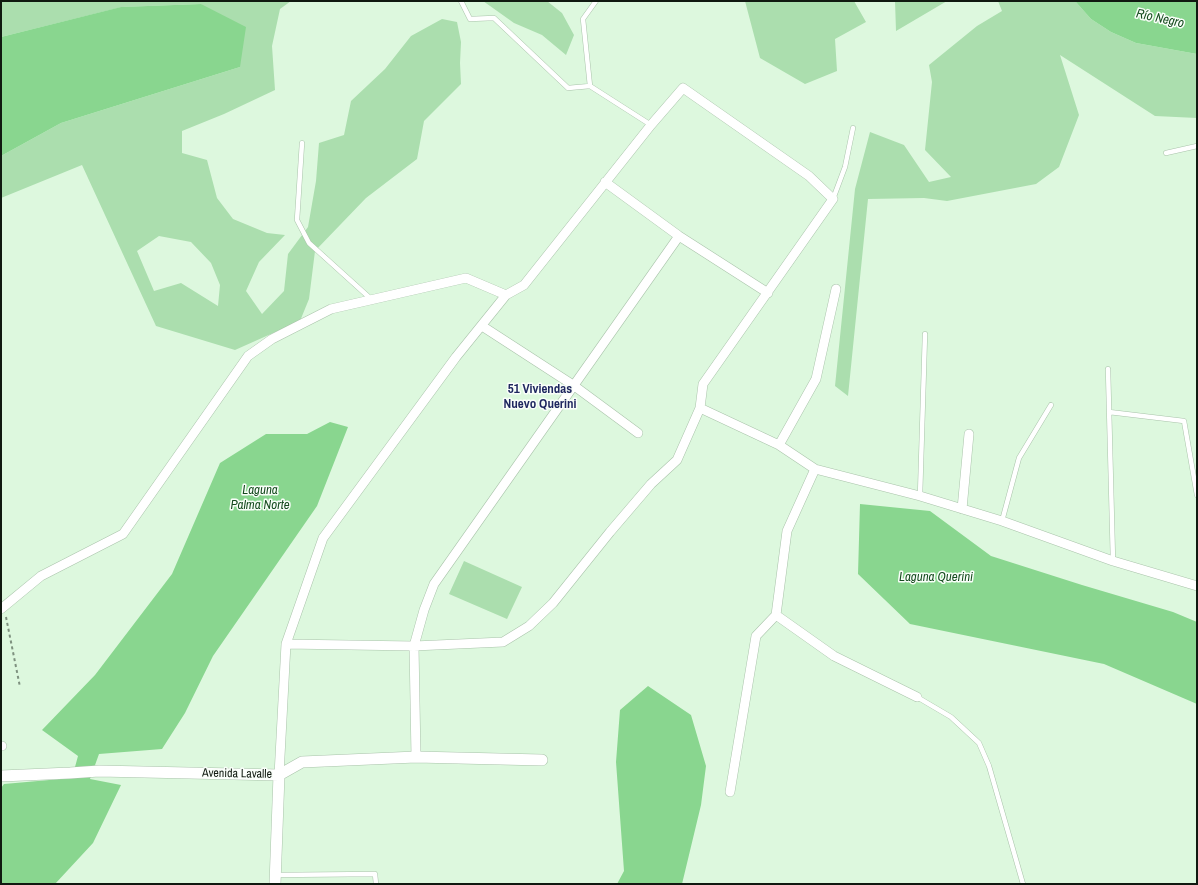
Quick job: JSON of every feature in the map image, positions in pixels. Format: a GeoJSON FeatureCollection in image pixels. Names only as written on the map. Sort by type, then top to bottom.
{"type":"FeatureCollection","features":[{"type":"Feature","properties":{"kind":"street"},"geometry":{"type":"LineString","coordinates":[[275,880],[286,644],[324,538],[456,357],[506,295],[524,285],[651,125],[683,88],[809,176],[833,200],[703,384],[700,408],[677,460],[651,484],[553,603],[529,626],[503,642],[414,646],[286,644]]}},
{"type":"Feature","properties":{"kind":"street"},"geometry":{"type":"LineString","coordinates":[[605,182],[679,236],[768,293]]}},
{"type":"Feature","properties":{"kind":"street"},"geometry":{"type":"LineString","coordinates":[[416,757],[414,646],[424,610],[434,584],[679,236]]}},
{"type":"Feature","properties":{"kind":"street"},"geometry":{"type":"LineString","coordinates":[[3,607],[41,576],[123,534],[248,356],[272,339],[331,309],[466,278],[506,295]]}},
{"type":"Feature","properties":{"kind":"street"},"geometry":{"type":"LineString","coordinates":[[779,445],[816,379],[836,289]]}},
{"type":"Feature","properties":{"kind":"street"},"geometry":{"type":"LineString","coordinates":[[482,326],[573,385],[638,433]]}},
{"type":"Feature","properties":{"kind":"street"},"geometry":{"type":"LineString","coordinates":[[700,408],[779,445],[815,469],[920,496],[1002,521],[1113,561],[1197,586]]}},
{"type":"Feature","properties":{"kind":"street"},"geometry":{"type":"LineString","coordinates":[[962,509],[969,434]]}},
{"type":"Feature","properties":{"kind":"street"},"geometry":{"type":"LineString","coordinates":[[730,792],[756,636],[776,615],[787,531],[815,469]]}},
{"type":"Feature","properties":{"kind":"street"},"geometry":{"type":"LineString","coordinates":[[776,615],[834,656],[917,697]]}},
{"type":"Feature","properties":{"kind":"street","name":"Avenida Lavalle"},"geometry":{"type":"LineString","coordinates":[[1,776],[70,774],[99,771],[279,775],[302,762],[416,757],[542,760]]}},
{"type":"Feature","properties":{"kind":"lane"},"geometry":{"type":"LineString","coordinates":[[461,1],[470,18],[494,18],[568,88],[590,86],[651,125]]}},
{"type":"Feature","properties":{"kind":"lane"},"geometry":{"type":"LineString","coordinates":[[590,86],[583,19],[596,1]]}},
{"type":"Feature","properties":{"kind":"lane"},"geometry":{"type":"LineString","coordinates":[[833,200],[844,168],[853,128]]}},
{"type":"Feature","properties":{"kind":"lane"},"geometry":{"type":"LineString","coordinates":[[302,143],[297,220],[309,243],[371,299]]}},
{"type":"Feature","properties":{"kind":"lane"},"geometry":{"type":"LineString","coordinates":[[1166,153],[1197,146]]}},
{"type":"Feature","properties":{"kind":"lane"},"geometry":{"type":"LineString","coordinates":[[920,496],[925,334]]}},
{"type":"Feature","properties":{"kind":"lane"},"geometry":{"type":"LineString","coordinates":[[1108,369],[1113,561]]}},
{"type":"Feature","properties":{"kind":"lane"},"geometry":{"type":"LineString","coordinates":[[1002,521],[1018,458],[1051,405]]}},
{"type":"Feature","properties":{"kind":"lane"},"geometry":{"type":"LineString","coordinates":[[1109,412],[1184,421],[1197,495]]}},
{"type":"Feature","properties":{"kind":"lane"},"geometry":{"type":"LineString","coordinates":[[917,697],[951,718],[979,744],[989,766],[1023,884]]}},
{"type":"Feature","properties":{"kind":"lane"},"geometry":{"type":"LineString","coordinates":[[275,880],[375,874],[376,884]]}},
{"type":"Feature","properties":{"kind":"path"},"geometry":{"type":"LineString","coordinates":[[3,607],[20,687]]}},
{"type":"Feature","properties":{"kind":"shaded area"},"geometry":{"type":"Polygon","coordinates":[[[1,1],[291,1],[280,9],[272,46],[275,90],[224,114],[182,131],[182,153],[207,160],[217,198],[233,219],[267,233],[285,235],[259,262],[246,291],[262,314],[284,291],[288,254],[308,227],[316,181],[319,143],[344,135],[351,101],[385,69],[411,36],[442,19],[457,22],[461,42],[461,84],[424,121],[417,159],[366,198],[315,251],[309,299],[300,321],[235,350],[156,326],[82,165],[1,198],[1,156],[61,123],[240,67],[201,4],[122,7],[1,37],[1,1]],[[159,236],[137,251],[154,291],[181,283],[218,306],[220,285],[211,263],[191,242],[159,236]]]}},
{"type":"Feature","properties":{"kind":"shaded area"},"geometry":{"type":"Polygon","coordinates":[[[483,1],[547,1],[562,13],[574,35],[566,55],[542,35],[514,23],[483,1]]]}},
{"type":"Feature","properties":{"kind":"shaded area"},"geometry":{"type":"Polygon","coordinates":[[[745,1],[854,1],[866,22],[835,39],[837,71],[805,84],[760,58],[745,1]]]}},
{"type":"Feature","properties":{"kind":"shaded area"},"geometry":{"type":"Polygon","coordinates":[[[895,1],[947,1],[896,31],[895,1]]]}},
{"type":"Feature","properties":{"kind":"shaded area"},"geometry":{"type":"Polygon","coordinates":[[[998,1],[1075,1],[1091,19],[1111,32],[1136,43],[1197,54],[1197,118],[1155,116],[1060,55],[1079,115],[1059,167],[1036,184],[947,201],[924,198],[868,199],[848,396],[835,386],[855,189],[870,132],[904,145],[929,182],[951,177],[925,150],[932,82],[929,65],[977,26],[1002,11],[998,1]]]}},
{"type":"Feature","properties":{"kind":"shaded area"},"geometry":{"type":"Polygon","coordinates":[[[464,561],[522,587],[507,619],[449,594],[464,561]]]}},
{"type":"Feature","properties":{"kind":"water","name":"Río Negro"},"geometry":{"type":"Polygon","coordinates":[[[1075,1],[1197,1],[1197,54],[1136,43],[1111,32],[1091,19],[1075,1]]]}},
{"type":"Feature","properties":{"kind":"water"},"geometry":{"type":"Polygon","coordinates":[[[201,4],[246,27],[240,67],[61,123],[1,156],[1,37],[121,7],[201,4]]]}},
{"type":"Feature","properties":{"kind":"water","name":"Laguna Palma Norte"},"geometry":{"type":"Polygon","coordinates":[[[330,422],[348,427],[317,506],[213,656],[185,713],[162,749],[99,754],[90,779],[121,785],[93,843],[55,884],[1,884],[1,788],[4,784],[72,778],[78,756],[42,730],[95,675],[172,574],[220,463],[266,434],[307,434],[330,422]]]}},
{"type":"Feature","properties":{"kind":"water","name":"Laguna Querini"},"geometry":{"type":"Polygon","coordinates":[[[860,504],[930,511],[991,556],[1173,612],[1197,622],[1197,704],[1104,664],[910,624],[858,574],[860,504]]]}},
{"type":"Feature","properties":{"kind":"water"},"geometry":{"type":"Polygon","coordinates":[[[648,686],[691,715],[706,766],[701,805],[682,884],[617,884],[624,871],[616,762],[620,710],[648,686]]]}},
{"type":"Feature","properties":{"kind":"district","name":"51 Viviendas Nuevo Querini"},"geometry":{"type":"Point","coordinates":[540,398]}}]}
